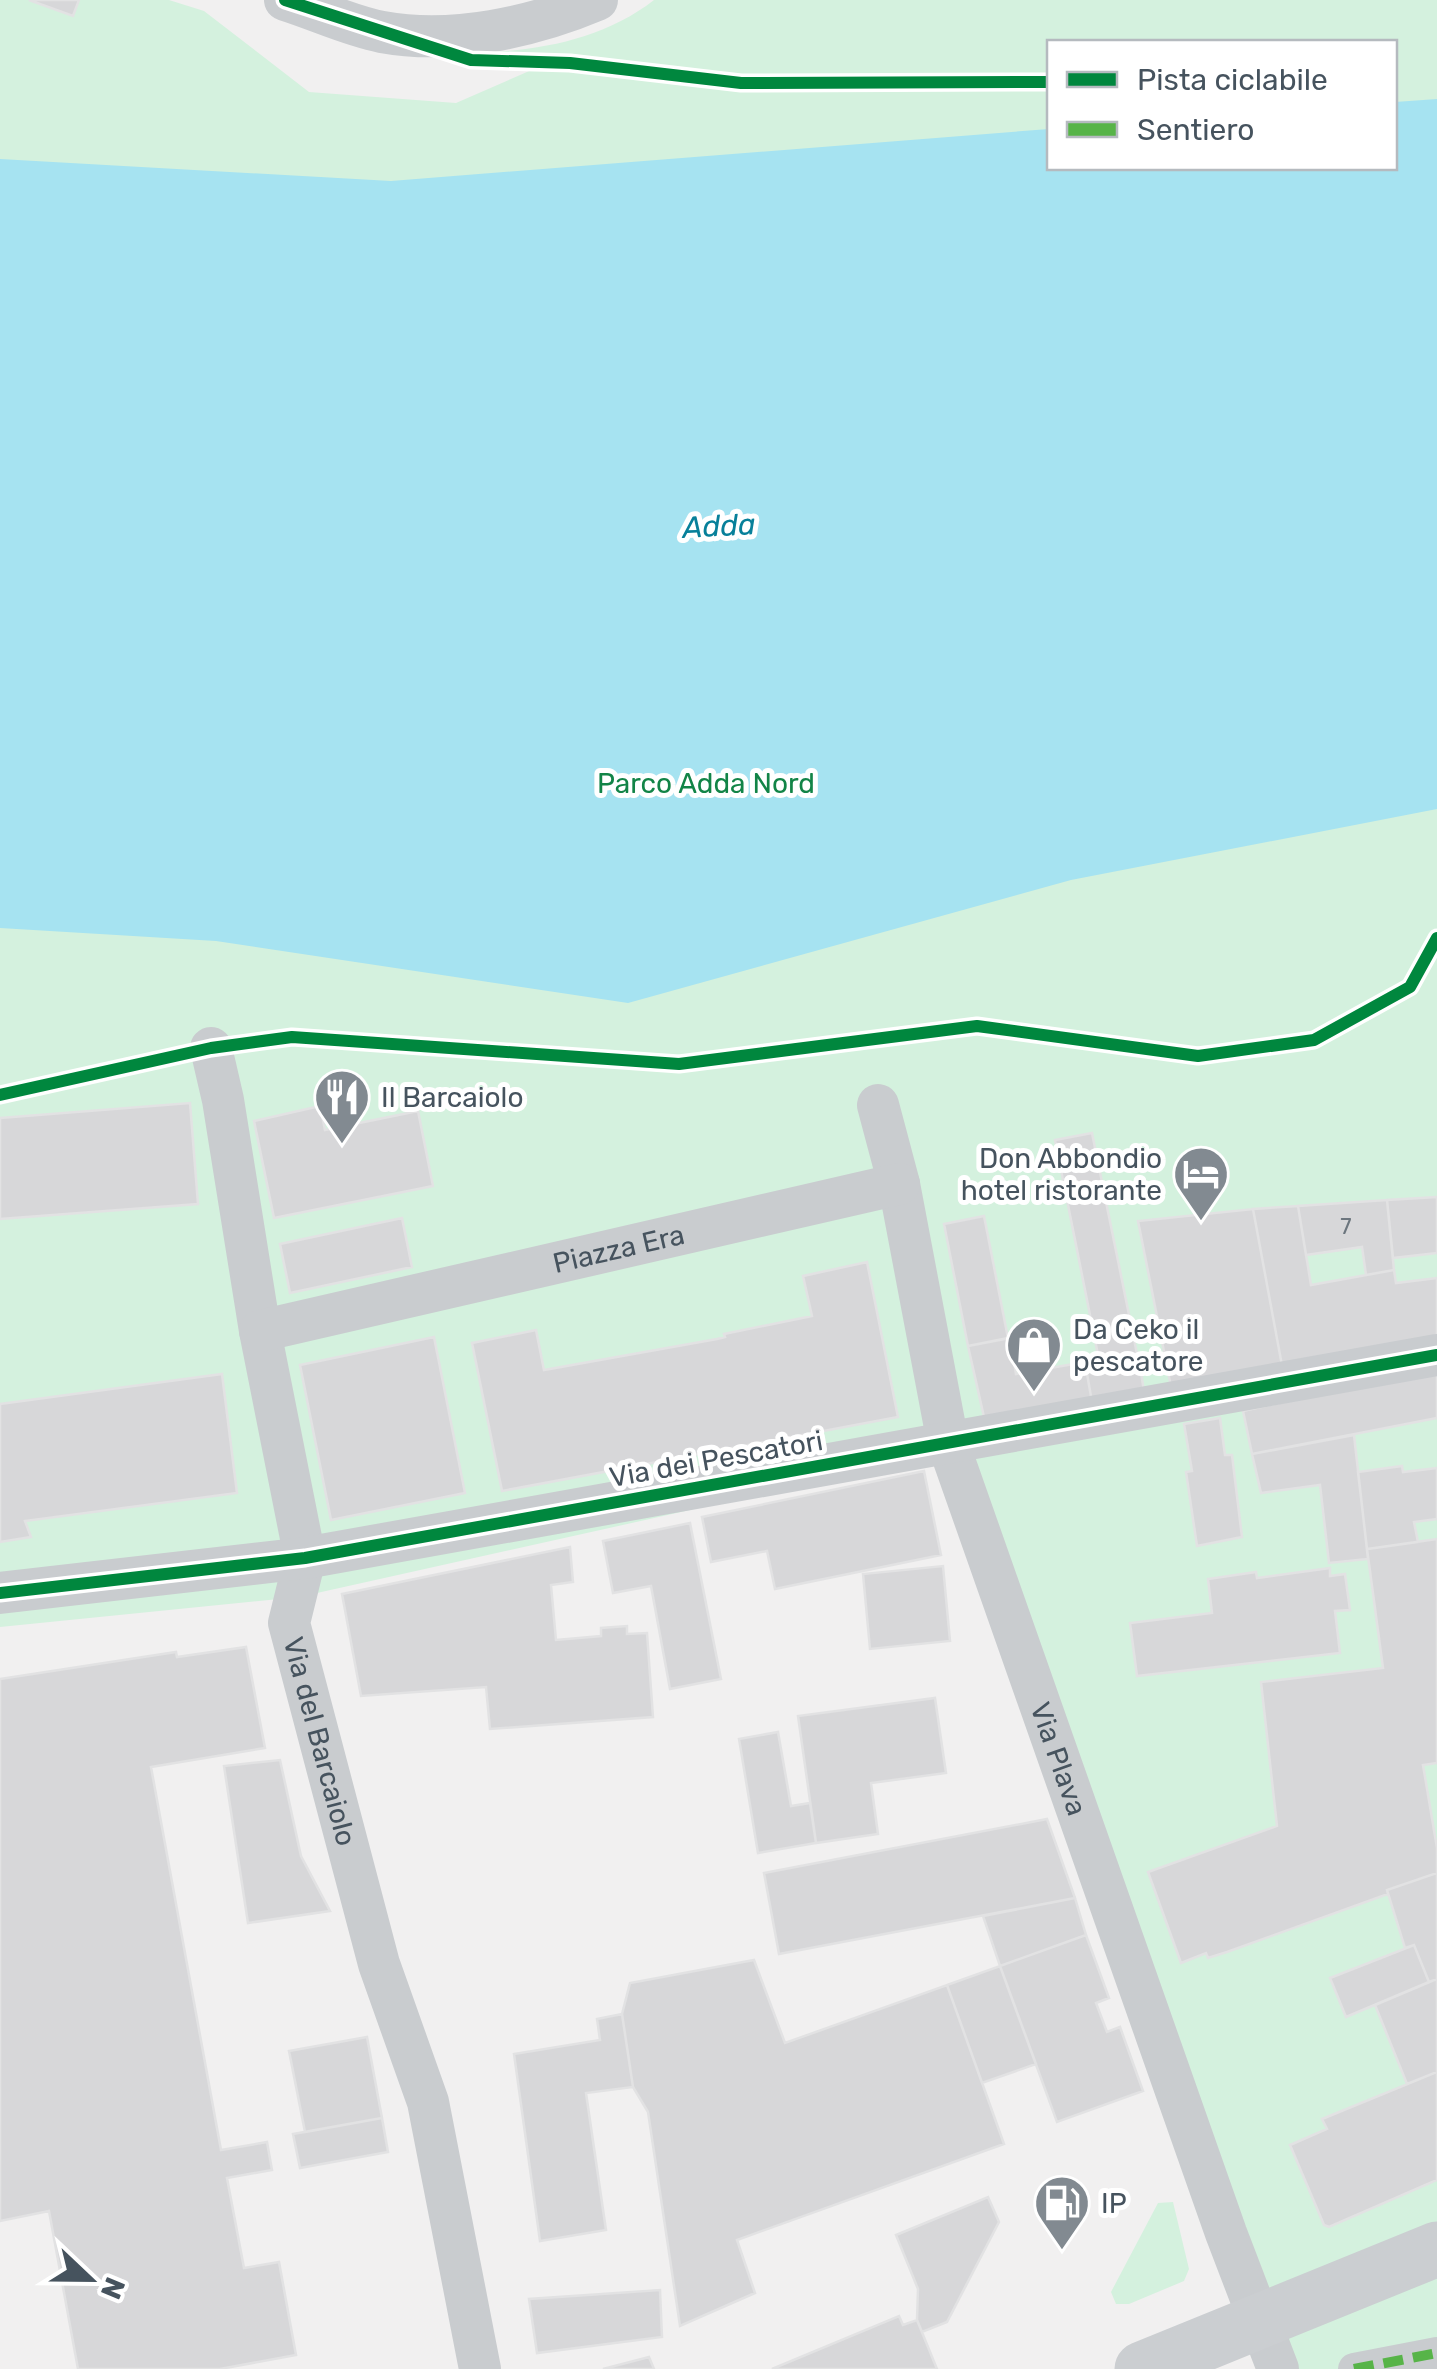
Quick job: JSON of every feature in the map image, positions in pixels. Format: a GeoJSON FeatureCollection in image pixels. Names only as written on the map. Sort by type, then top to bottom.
{"type":"FeatureCollection","features":[{"type":"Feature","properties":{"kind":"main road"},"geometry":{"type":"LineString","coordinates":[[1142,2369],[1268,2345],[1437,2248]]}},
{"type":"Feature","properties":{"kind":"street"},"geometry":{"type":"LineString","coordinates":[[285,0],[382,32],[433,34],[484,32],[535,22],[597,0]]}},
{"type":"Feature","properties":{"kind":"street","name":"Via del Barcaiolo"},"geometry":{"type":"LineString","coordinates":[[211,1048],[260,1331],[305,1558],[289,1623],[379,1964],[428,2102],[480,2369]]}},
{"type":"Feature","properties":{"kind":"street"},"geometry":{"type":"LineString","coordinates":[[878,1106],[899,1184]]}},
{"type":"Feature","properties":{"kind":"street","name":"Piazza Era"},"geometry":{"type":"LineString","coordinates":[[260,1331],[899,1184]]}},
{"type":"Feature","properties":{"kind":"street","name":"Via Plava"},"geometry":{"type":"LineString","coordinates":[[899,1184],[948,1443],[1268,2345]]}},
{"type":"Feature","properties":{"kind":"street","name":"Via dei Pescatori"},"geometry":{"type":"LineString","coordinates":[[0,1592],[305,1558],[1437,1355]]}},
{"type":"Feature","properties":{"kind":"street"},"geometry":{"type":"LineString","coordinates":[[1354,2369],[1437,2354]]}},
{"type":"Feature","properties":{"kind":"green space","name":"Parco Adda Nord"},"geometry":{"type":"Polygon","coordinates":[[[0,0],[169,0],[204,11],[309,92],[456,103],[543,65],[492,52],[535,48],[577,38],[617,23],[654,0],[1437,0],[1437,2369],[1269,2369],[942,1454],[299,1597],[0,1627],[0,0]]]}},
{"type":"Feature","properties":{"kind":"green space"},"geometry":{"type":"Polygon","coordinates":[[[1173,2202],[1189,2269],[1184,2281],[1129,2304],[1116,2304],[1111,2292],[1158,2203],[1173,2202]]]}},
{"type":"Feature","properties":{"kind":"water","name":"Adda"},"geometry":{"type":"Polygon","coordinates":[[[1437,99],[1437,809],[1071,880],[628,1003],[216,941],[0,928],[0,159],[391,181],[1047,129],[1047,170],[1397,170],[1397,102],[1437,99]]]}},
{"type":"Feature","properties":{"kind":"building"},"geometry":{"type":"Polygon","coordinates":[[[29,0],[79,0],[73,16],[29,0]]]}},
{"type":"Feature","properties":{"kind":"building"},"geometry":{"type":"Polygon","coordinates":[[[190,1103],[198,1204],[0,1219],[0,1118],[190,1103]]]}},
{"type":"Feature","properties":{"kind":"building","name":"Il Barcaiolo"},"geometry":{"type":"Polygon","coordinates":[[[320,1106],[325,1130],[418,1111],[433,1186],[274,1218],[254,1121],[320,1106]]]}},
{"type":"Feature","properties":{"kind":"building"},"geometry":{"type":"Polygon","coordinates":[[[1092,1133],[1137,1354],[1099,1360],[1055,1140],[1092,1133]]]}},
{"type":"Feature","properties":{"kind":"building"},"geometry":{"type":"Polygon","coordinates":[[[1437,1197],[1437,1253],[1393,1258],[1387,1200],[1437,1197]]]}},
{"type":"Feature","properties":{"kind":"building"},"geometry":{"type":"Polygon","coordinates":[[[1387,1200],[1394,1270],[1366,1275],[1362,1247],[1306,1255],[1298,1206],[1387,1200]]]}},
{"type":"Feature","properties":{"kind":"building"},"geometry":{"type":"Polygon","coordinates":[[[1298,1206],[1311,1285],[1394,1270],[1396,1283],[1437,1278],[1437,1340],[1283,1371],[1253,1209],[1298,1206]]]}},
{"type":"Feature","properties":{"kind":"building"},"geometry":{"type":"Polygon","coordinates":[[[1253,1209],[1283,1371],[1172,1392],[1138,1221],[1253,1209]]]}},
{"type":"Feature","properties":{"kind":"building"},"geometry":{"type":"Polygon","coordinates":[[[984,1216],[1008,1338],[968,1346],[944,1224],[984,1216]]]}},
{"type":"Feature","properties":{"kind":"building"},"geometry":{"type":"Polygon","coordinates":[[[402,1218],[412,1267],[290,1293],[280,1244],[402,1218]]]}},
{"type":"Feature","properties":{"kind":"building"},"geometry":{"type":"Polygon","coordinates":[[[867,1262],[898,1417],[502,1491],[472,1343],[536,1330],[544,1370],[717,1339],[725,1337],[724,1334],[812,1316],[803,1276],[867,1262]]]}},
{"type":"Feature","properties":{"kind":"building"},"geometry":{"type":"Polygon","coordinates":[[[434,1337],[465,1493],[331,1520],[300,1365],[434,1337]]]}},
{"type":"Feature","properties":{"kind":"building","name":"Da Ceko il pescatore"},"geometry":{"type":"Polygon","coordinates":[[[1010,1338],[1016,1374],[1085,1362],[1093,1408],[986,1426],[968,1346],[1010,1338]]]}},
{"type":"Feature","properties":{"kind":"building"},"geometry":{"type":"Polygon","coordinates":[[[1138,1353],[1145,1398],[1093,1408],[1085,1362],[1138,1353]]]}},
{"type":"Feature","properties":{"kind":"building"},"geometry":{"type":"Polygon","coordinates":[[[1437,1367],[1437,1418],[1252,1454],[1243,1411],[1437,1367]]]}},
{"type":"Feature","properties":{"kind":"building"},"geometry":{"type":"Polygon","coordinates":[[[222,1374],[237,1493],[25,1521],[31,1537],[0,1542],[0,1404],[222,1374]]]}},
{"type":"Feature","properties":{"kind":"building"},"geometry":{"type":"Polygon","coordinates":[[[1220,1418],[1225,1455],[1232,1455],[1242,1537],[1197,1546],[1186,1472],[1192,1471],[1184,1424],[1220,1418]]]}},
{"type":"Feature","properties":{"kind":"building"},"geometry":{"type":"Polygon","coordinates":[[[1354,1435],[1368,1559],[1329,1563],[1320,1485],[1261,1493],[1252,1454],[1354,1435]]]}},
{"type":"Feature","properties":{"kind":"building"},"geometry":{"type":"Polygon","coordinates":[[[1402,1466],[1403,1472],[1437,1468],[1437,1519],[1414,1522],[1418,1542],[1367,1549],[1358,1472],[1402,1466]]]}},
{"type":"Feature","properties":{"kind":"building"},"geometry":{"type":"Polygon","coordinates":[[[924,1471],[941,1555],[775,1589],[767,1551],[711,1562],[702,1517],[924,1471]]]}},
{"type":"Feature","properties":{"kind":"building"},"geometry":{"type":"Polygon","coordinates":[[[690,1523],[721,1679],[670,1689],[651,1586],[613,1593],[603,1541],[690,1523]]]}},
{"type":"Feature","properties":{"kind":"building"},"geometry":{"type":"Polygon","coordinates":[[[1437,1539],[1437,1763],[1423,1765],[1437,1848],[1437,1873],[1227,1952],[1208,1958],[1206,1953],[1181,1963],[1148,1872],[1277,1826],[1261,1682],[1383,1668],[1367,1549],[1437,1539]]]}},
{"type":"Feature","properties":{"kind":"building"},"geometry":{"type":"Polygon","coordinates":[[[570,1547],[573,1582],[551,1585],[556,1640],[601,1636],[601,1628],[627,1626],[627,1634],[647,1633],[653,1717],[490,1729],[486,1687],[361,1696],[342,1594],[570,1547]]]}},
{"type":"Feature","properties":{"kind":"building"},"geometry":{"type":"Polygon","coordinates":[[[943,1566],[950,1641],[870,1649],[863,1574],[943,1566]]]}},
{"type":"Feature","properties":{"kind":"building"},"geometry":{"type":"Polygon","coordinates":[[[1330,1568],[1330,1576],[1345,1574],[1350,1610],[1335,1611],[1340,1653],[1137,1676],[1130,1623],[1212,1613],[1208,1579],[1256,1572],[1257,1578],[1330,1568]]]}},
{"type":"Feature","properties":{"kind":"building"},"geometry":{"type":"Polygon","coordinates":[[[246,1647],[265,1748],[151,1767],[221,2150],[267,2142],[272,2170],[227,2178],[244,2268],[279,2262],[296,2355],[220,2369],[78,2369],[49,2211],[0,2221],[0,1679],[176,1652],[177,1657],[246,1647]]]}},
{"type":"Feature","properties":{"kind":"building"},"geometry":{"type":"Polygon","coordinates":[[[935,1698],[946,1773],[871,1783],[878,1834],[816,1843],[798,1716],[935,1698]]]}},
{"type":"Feature","properties":{"kind":"building"},"geometry":{"type":"Polygon","coordinates":[[[778,1732],[791,1806],[810,1803],[816,1843],[758,1853],[739,1739],[778,1732]]]}},
{"type":"Feature","properties":{"kind":"building"},"geometry":{"type":"Polygon","coordinates":[[[280,1760],[301,1856],[330,1911],[248,1923],[224,1766],[280,1760]]]}},
{"type":"Feature","properties":{"kind":"building"},"geometry":{"type":"Polygon","coordinates":[[[1047,1819],[1075,1898],[779,1954],[764,1873],[1047,1819]]]}},
{"type":"Feature","properties":{"kind":"building"},"geometry":{"type":"Polygon","coordinates":[[[1437,1873],[1437,1979],[1429,1982],[1414,1945],[1405,1948],[1387,1890],[1437,1873]]]}},
{"type":"Feature","properties":{"kind":"building"},"geometry":{"type":"Polygon","coordinates":[[[1075,1898],[1086,1935],[1000,1966],[983,1916],[1075,1898]]]}},
{"type":"Feature","properties":{"kind":"building"},"geometry":{"type":"Polygon","coordinates":[[[1086,1935],[1109,1998],[1096,2003],[1107,2032],[1120,2027],[1143,2091],[1057,2122],[1000,1966],[1086,1935]]]}},
{"type":"Feature","properties":{"kind":"building"},"geometry":{"type":"Polygon","coordinates":[[[1414,1945],[1429,1982],[1346,2017],[1330,1978],[1414,1945]]]}},
{"type":"Feature","properties":{"kind":"building"},"geometry":{"type":"Polygon","coordinates":[[[754,1960],[785,2043],[947,1985],[1004,2144],[737,2240],[755,2293],[680,2326],[648,2112],[633,2087],[622,2014],[630,1983],[754,1960]]]}},
{"type":"Feature","properties":{"kind":"building"},"geometry":{"type":"Polygon","coordinates":[[[1000,1966],[1036,2064],[982,2083],[947,1985],[1000,1966]]]}},
{"type":"Feature","properties":{"kind":"building"},"geometry":{"type":"Polygon","coordinates":[[[1437,1979],[1437,2072],[1407,2084],[1375,2005],[1437,1979]]]}},
{"type":"Feature","properties":{"kind":"building"},"geometry":{"type":"Polygon","coordinates":[[[622,2014],[633,2087],[586,2093],[606,2230],[540,2241],[514,2054],[600,2040],[597,2019],[622,2014]]]}},
{"type":"Feature","properties":{"kind":"building"},"geometry":{"type":"Polygon","coordinates":[[[367,2037],[382,2118],[305,2132],[289,2051],[367,2037]]]}},
{"type":"Feature","properties":{"kind":"building"},"geometry":{"type":"Polygon","coordinates":[[[1437,2072],[1437,2180],[1329,2227],[1324,2225],[1290,2145],[1327,2129],[1322,2119],[1437,2072]]]}},
{"type":"Feature","properties":{"kind":"building"},"geometry":{"type":"Polygon","coordinates":[[[382,2118],[388,2152],[300,2168],[293,2134],[382,2118]]]}},
{"type":"Feature","properties":{"kind":"building"},"geometry":{"type":"Polygon","coordinates":[[[988,2197],[999,2222],[947,2322],[922,2332],[917,2320],[918,2289],[896,2235],[988,2197]]]}},
{"type":"Feature","properties":{"kind":"building"},"geometry":{"type":"Polygon","coordinates":[[[660,2290],[662,2337],[537,2353],[529,2299],[660,2290]]]}},
{"type":"Feature","properties":{"kind":"building"},"geometry":{"type":"Polygon","coordinates":[[[899,2316],[903,2325],[917,2320],[937,2369],[772,2369],[899,2316]]]}},
{"type":"Feature","properties":{"kind":"building"},"geometry":{"type":"Polygon","coordinates":[[[649,2357],[654,2369],[603,2369],[649,2357]]]}},
{"type":"Feature","properties":{"kind":"marked path"},"geometry":{"type":"LineString","coordinates":[[1354,2369],[1437,2353]]}},
{"type":"Feature","properties":{"kind":"cycle path"},"geometry":{"type":"LineString","coordinates":[[285,0],[471,60],[570,63],[741,83],[1047,82]]}},
{"type":"Feature","properties":{"kind":"cycle path"},"geometry":{"type":"LineString","coordinates":[[0,1095],[211,1048],[292,1037],[679,1064],[977,1026],[1198,1056],[1314,1040],[1410,987],[1437,938]]}},
{"type":"Feature","properties":{"kind":"cycle path"},"geometry":{"type":"LineString","coordinates":[[0,1593],[305,1558],[1437,1355]]}},
{"type":"Feature","properties":{"kind":"place","name":"Il Barcaiolo"},"geometry":{"type":"Point","coordinates":[342,1146]}},
{"type":"Feature","properties":{"kind":"place","name":"Don Abbondio hotel ristorante"},"geometry":{"type":"Point","coordinates":[1201,1223]}},
{"type":"Feature","properties":{"kind":"place","name":"Da Ceko il pescatore"},"geometry":{"type":"Point","coordinates":[1034,1394]}},
{"type":"Feature","properties":{"kind":"place","name":"IP"},"geometry":{"type":"Point","coordinates":[1062,2252]}}]}
